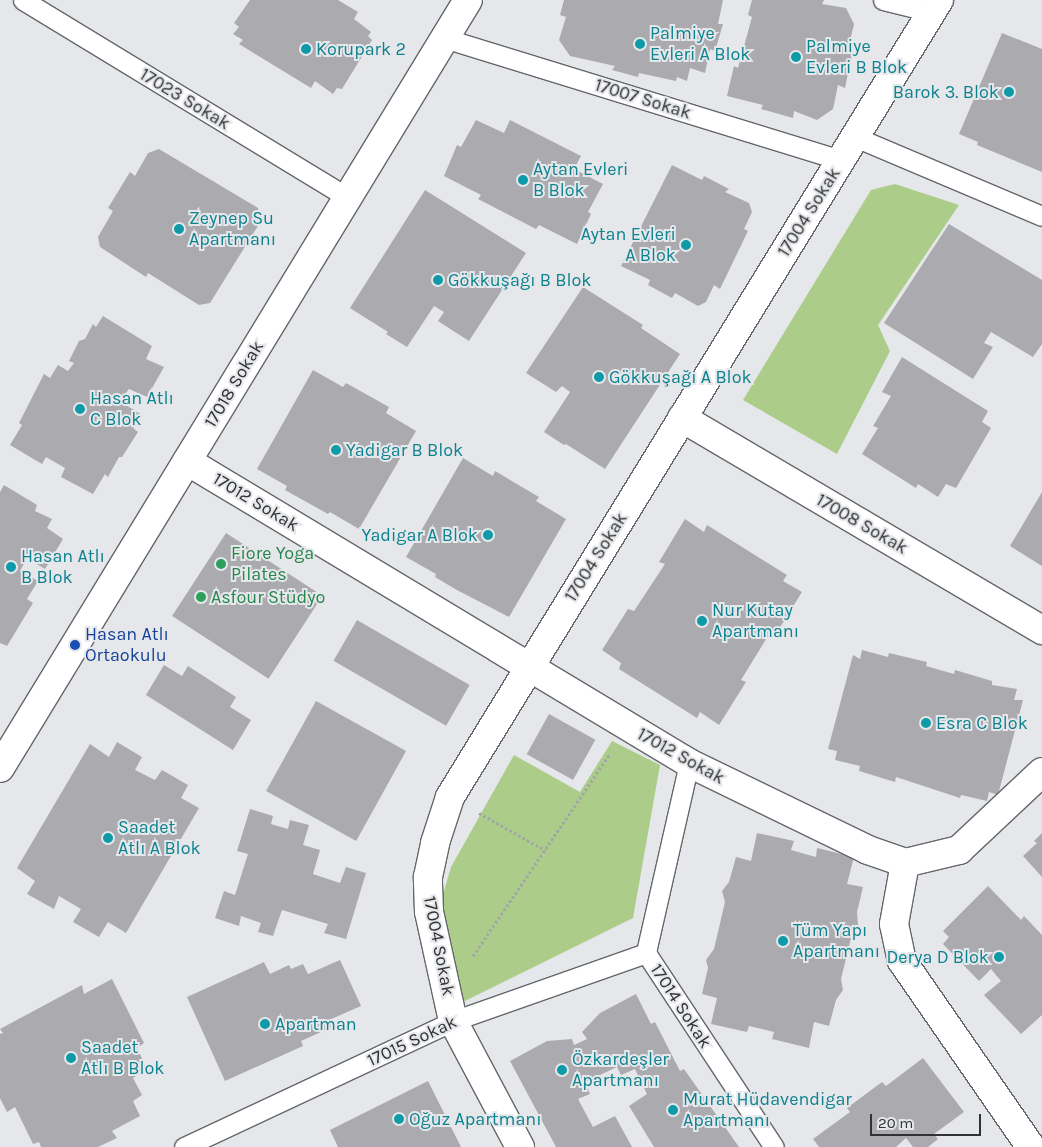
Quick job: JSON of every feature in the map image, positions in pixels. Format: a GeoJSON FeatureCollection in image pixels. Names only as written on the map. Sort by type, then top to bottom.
{"type":"FeatureCollection","features":[{"type":"Feature","properties":{"kind":"street","name":"17018 Sokak"},"geometry":{"type":"LineString","coordinates":[[0,768],[468,0]]}},
{"type":"Feature","properties":{"kind":"street","name":"17004 Sokak"},"geometry":{"type":"LineString","coordinates":[[520,1147],[454,1021],[429,912],[428,877],[435,843],[450,797],[936,6]]}},
{"type":"Feature","properties":{"kind":"street","name":"17008 Sokak"},"geometry":{"type":"LineString","coordinates":[[682,418],[1042,630]]}},
{"type":"Feature","properties":{"kind":"street","name":"17012 Sokak"},"geometry":{"type":"LineString","coordinates":[[187,461],[689,763],[868,850],[905,863]]}},
{"type":"Feature","properties":{"kind":"street"},"geometry":{"type":"LineString","coordinates":[[1031,1147],[902,962],[894,924],[905,863],[959,850],[1042,772]]}},
{"type":"Feature","properties":{"kind":"lane","name":"17023 Sokak"},"geometry":{"type":"LineString","coordinates":[[23,0],[347,197]]}},
{"type":"Feature","properties":{"kind":"lane"},"geometry":{"type":"LineString","coordinates":[[883,0],[936,6]]}},
{"type":"Feature","properties":{"kind":"lane","name":"17007 Sokak"},"geometry":{"type":"LineString","coordinates":[[444,38],[841,160]]}},
{"type":"Feature","properties":{"kind":"lane"},"geometry":{"type":"LineString","coordinates":[[855,137],[1042,216]]}},
{"type":"Feature","properties":{"kind":"lane","name":"17014 Sokak"},"geometry":{"type":"LineString","coordinates":[[689,763],[646,954],[774,1147]]}},
{"type":"Feature","properties":{"kind":"lane","name":"17015 Sokak"},"geometry":{"type":"LineString","coordinates":[[184,1147],[454,1021],[646,954]]}},
{"type":"Feature","properties":{"kind":"path"},"geometry":{"type":"LineString","coordinates":[[447,994],[629,727]]}},
{"type":"Feature","properties":{"kind":"path"},"geometry":{"type":"LineString","coordinates":[[450,797],[545,850]]}},
{"type":"Feature","properties":{"kind":"green space"},"geometry":{"type":"Polygon","coordinates":[[[895,184],[959,205],[878,325],[890,351],[837,454],[743,400],[871,190],[895,184]]]}},
{"type":"Feature","properties":{"kind":"green space"},"geometry":{"type":"Polygon","coordinates":[[[612,741],[660,765],[633,918],[461,1003],[440,905],[451,867],[514,755],[580,792],[612,741]]]}},
{"type":"Feature","properties":{"kind":"building","name":"Korupark 2"},"geometry":{"type":"Polygon","coordinates":[[[250,0],[338,0],[358,12],[354,19],[371,32],[368,36],[372,40],[342,89],[337,88],[333,94],[315,81],[311,88],[239,44],[243,40],[233,34],[239,27],[234,23],[250,0]]]}},
{"type":"Feature","properties":{"kind":"building","name":"Palmiye Evleri A Blok"},"geometry":{"type":"Polygon","coordinates":[[[564,0],[723,0],[718,24],[723,24],[715,51],[710,49],[705,73],[690,68],[687,81],[677,77],[676,81],[639,73],[638,77],[612,70],[615,66],[570,56],[559,40],[566,17],[560,15],[564,0]]]}},
{"type":"Feature","properties":{"kind":"building","name":"Palmiye Evleri B Blok"},"geometry":{"type":"Polygon","coordinates":[[[752,0],[824,0],[822,4],[846,8],[854,24],[848,49],[853,49],[845,88],[838,85],[833,109],[817,120],[794,111],[793,118],[761,109],[763,105],[727,96],[734,66],[738,68],[752,17],[748,15],[752,0]]]}},
{"type":"Feature","properties":{"kind":"building","name":"Barok 3. Blok"},"geometry":{"type":"Polygon","coordinates":[[[1002,33],[1042,49],[1042,172],[977,145],[978,142],[959,134],[1002,33]]]}},
{"type":"Feature","properties":{"kind":"building","name":"Aytan Evleri B Blok"},"geometry":{"type":"Polygon","coordinates":[[[476,120],[504,133],[510,120],[581,156],[574,169],[603,184],[588,212],[591,214],[577,244],[539,225],[536,229],[478,199],[481,195],[444,176],[457,145],[461,147],[476,120]]]}},
{"type":"Feature","properties":{"kind":"building","name":"Zeynep Su Apartmanı"},"geometry":{"type":"Polygon","coordinates":[[[159,149],[258,208],[261,221],[210,303],[199,305],[148,273],[146,277],[100,247],[98,237],[113,211],[108,208],[130,172],[135,176],[148,153],[159,149]]]}},
{"type":"Feature","properties":{"kind":"building","name":"Aytan Evleri A Blok"},"geometry":{"type":"Polygon","coordinates":[[[672,165],[702,180],[704,176],[729,189],[725,192],[749,203],[752,212],[744,229],[748,231],[720,289],[714,285],[706,302],[698,306],[675,293],[672,298],[648,285],[650,280],[621,266],[672,165]]]}},
{"type":"Feature","properties":{"kind":"building","name":"Gökkuşağı B Blok"},"geometry":{"type":"Polygon","coordinates":[[[425,190],[526,253],[469,341],[438,321],[444,312],[434,306],[407,347],[386,334],[388,332],[350,308],[425,190]]]}},
{"type":"Feature","properties":{"kind":"building"},"geometry":{"type":"Polygon","coordinates":[[[949,224],[1042,280],[1042,344],[1033,357],[991,332],[984,343],[993,347],[973,379],[884,323],[949,224]]]}},
{"type":"Feature","properties":{"kind":"building","name":"Gökkuşağı A Blok"},"geometry":{"type":"Polygon","coordinates":[[[583,287],[643,325],[641,328],[680,354],[605,469],[544,432],[570,392],[562,386],[556,392],[526,373],[583,287]]]}},
{"type":"Feature","properties":{"kind":"building","name":"Hasan Atlı C Blok"},"geometry":{"type":"Polygon","coordinates":[[[103,316],[152,346],[146,359],[164,367],[147,397],[129,389],[125,394],[121,402],[142,415],[133,428],[138,432],[122,457],[119,457],[108,477],[105,474],[93,494],[61,477],[65,468],[46,457],[42,464],[10,445],[22,425],[19,423],[44,374],[50,378],[58,365],[68,371],[74,363],[69,361],[79,341],[85,339],[93,324],[96,327],[103,316]]]}},
{"type":"Feature","properties":{"kind":"building"},"geometry":{"type":"Polygon","coordinates":[[[902,357],[988,411],[982,422],[991,428],[956,488],[946,484],[938,497],[918,484],[916,488],[862,454],[878,428],[873,426],[891,396],[882,392],[902,357]]]}},
{"type":"Feature","properties":{"kind":"building","name":"Yadigar B Blok"},"geometry":{"type":"Polygon","coordinates":[[[313,370],[343,387],[346,383],[389,407],[386,413],[416,431],[359,529],[330,512],[328,514],[285,490],[287,486],[257,469],[313,370]]]}},
{"type":"Feature","properties":{"kind":"building","name":"Yadigar A Blok"},"geometry":{"type":"Polygon","coordinates":[[[463,458],[493,476],[495,471],[539,497],[536,501],[566,519],[509,617],[455,589],[435,577],[436,574],[406,557],[463,458]]]}},
{"type":"Feature","properties":{"kind":"building","name":"Hasan Atlı B Blok"},"geometry":{"type":"Polygon","coordinates":[[[4,485],[37,505],[35,511],[52,519],[47,528],[63,539],[45,569],[27,558],[20,571],[38,581],[27,599],[33,603],[7,646],[0,643],[0,492],[4,485]]]}},
{"type":"Feature","properties":{"kind":"building"},"geometry":{"type":"Polygon","coordinates":[[[1042,492],[1042,566],[1010,546],[1042,492]]]}},
{"type":"Feature","properties":{"kind":"building","name":"Nur Kutay Apartmanı"},"geometry":{"type":"Polygon","coordinates":[[[685,519],[704,532],[707,525],[787,575],[783,581],[802,592],[776,634],[771,631],[741,680],[746,682],[719,725],[700,712],[697,718],[619,669],[621,663],[602,650],[628,609],[634,611],[665,564],[659,562],[685,519]]]}},
{"type":"Feature","properties":{"kind":"building"},"geometry":{"type":"Polygon","coordinates":[[[226,533],[322,596],[269,679],[172,616],[226,533]]]}},
{"type":"Feature","properties":{"kind":"building"},"geometry":{"type":"Polygon","coordinates":[[[357,620],[470,685],[446,726],[334,661],[357,620]]]}},
{"type":"Feature","properties":{"kind":"building","name":"Esra C Blok"},"geometry":{"type":"Polygon","coordinates":[[[862,650],[888,657],[889,653],[927,662],[926,666],[954,674],[955,670],[992,681],[992,685],[1017,689],[1014,700],[1023,700],[998,795],[989,792],[987,801],[961,795],[960,798],[896,777],[895,782],[859,771],[860,766],[835,760],[837,751],[828,749],[853,655],[860,659],[862,650]]]}},
{"type":"Feature","properties":{"kind":"building"},"geometry":{"type":"Polygon","coordinates":[[[164,665],[182,676],[188,666],[236,697],[230,707],[251,720],[233,750],[146,695],[164,665]]]}},
{"type":"Feature","properties":{"kind":"building"},"geometry":{"type":"Polygon","coordinates":[[[316,701],[406,751],[356,841],[266,791],[316,701]]]}},
{"type":"Feature","properties":{"kind":"building"},"geometry":{"type":"Polygon","coordinates":[[[549,714],[595,740],[573,780],[527,754],[549,714]]]}},
{"type":"Feature","properties":{"kind":"building","name":"Saadet Atlı A Blok"},"geometry":{"type":"Polygon","coordinates":[[[117,742],[142,757],[135,770],[155,780],[162,770],[188,785],[181,798],[199,808],[126,933],[108,922],[99,937],[73,922],[81,909],[59,896],[54,909],[27,894],[35,881],[17,868],[90,744],[109,757],[117,742]]]}},
{"type":"Feature","properties":{"kind":"building"},"geometry":{"type":"Polygon","coordinates":[[[250,809],[273,816],[271,824],[288,829],[290,820],[309,825],[303,845],[320,850],[313,874],[340,883],[346,867],[366,873],[346,939],[324,933],[328,924],[282,910],[273,936],[258,932],[261,923],[241,916],[239,926],[215,918],[224,891],[235,895],[248,854],[237,851],[250,809]]]}},
{"type":"Feature","properties":{"kind":"building","name":"Tüm Yapı Apartmanı"},"geometry":{"type":"Polygon","coordinates":[[[757,833],[794,841],[791,850],[816,857],[817,848],[854,857],[847,884],[863,887],[857,912],[858,925],[852,934],[841,979],[843,990],[836,1000],[829,1026],[814,1022],[809,1048],[772,1039],[774,1032],[749,1026],[747,1032],[711,1024],[717,998],[702,994],[708,968],[706,960],[714,949],[725,902],[722,891],[729,882],[736,857],[751,861],[757,833]]]}},
{"type":"Feature","properties":{"kind":"building"},"geometry":{"type":"Polygon","coordinates":[[[1042,833],[1042,877],[1023,856],[1037,843],[1034,841],[1042,833]]]}},
{"type":"Feature","properties":{"kind":"building","name":"Derya D Blok"},"geometry":{"type":"Polygon","coordinates":[[[988,886],[1021,920],[1024,916],[1042,935],[1042,1015],[1021,1034],[984,995],[1001,981],[991,969],[979,981],[943,944],[949,937],[943,931],[988,886]]]}},
{"type":"Feature","properties":{"kind":"building","name":"Apartman"},"geometry":{"type":"Polygon","coordinates":[[[340,960],[361,1006],[329,1020],[332,1027],[301,1041],[303,1046],[225,1081],[187,997],[264,962],[270,974],[289,965],[291,969],[303,964],[308,974],[340,960]]]}},
{"type":"Feature","properties":{"kind":"building","name":"Saadet Atlı B Blok"},"geometry":{"type":"Polygon","coordinates":[[[112,979],[144,1043],[137,1048],[147,1069],[133,1078],[142,1095],[133,1101],[140,1116],[112,1131],[117,1138],[98,1147],[41,1147],[39,1142],[33,1144],[15,1107],[7,1112],[0,1098],[0,1034],[3,1033],[0,1029],[82,985],[84,994],[112,979]]]}},
{"type":"Feature","properties":{"kind":"building","name":"Özkardeşler Apartmanı"},"geometry":{"type":"Polygon","coordinates":[[[636,994],[651,1024],[655,1022],[680,1071],[684,1069],[739,1147],[654,1147],[629,1106],[647,1094],[635,1069],[621,1075],[617,1067],[585,1082],[590,1094],[578,1099],[593,1127],[615,1116],[632,1147],[556,1147],[510,1061],[547,1041],[572,1039],[574,1045],[587,1039],[582,1032],[600,1013],[636,994]]]}},
{"type":"Feature","properties":{"kind":"building"},"geometry":{"type":"Polygon","coordinates":[[[923,1058],[964,1112],[934,1134],[938,1139],[928,1147],[913,1147],[906,1138],[896,1147],[819,1147],[813,1139],[850,1112],[847,1108],[882,1082],[886,1086],[923,1058]]]}},
{"type":"Feature","properties":{"kind":"building","name":"Oğuz Apartmanı"},"geometry":{"type":"Polygon","coordinates":[[[428,1081],[461,1147],[338,1147],[330,1130],[428,1081]]]}},
{"type":"Feature","properties":{"kind":"place","name":"Palmiye Evleri A Blok"},"geometry":{"type":"Point","coordinates":[640,44]}},
{"type":"Feature","properties":{"kind":"place","name":"Korupark 2"},"geometry":{"type":"Point","coordinates":[306,49]}},
{"type":"Feature","properties":{"kind":"place","name":"Palmiye Evleri B Blok"},"geometry":{"type":"Point","coordinates":[796,57]}},
{"type":"Feature","properties":{"kind":"place","name":"Barok 3. Blok"},"geometry":{"type":"Point","coordinates":[1009,92]}},
{"type":"Feature","properties":{"kind":"place","name":"Aytan Evleri B Blok"},"geometry":{"type":"Point","coordinates":[523,180]}},
{"type":"Feature","properties":{"kind":"place","name":"Zeynep Su Apartmanı"},"geometry":{"type":"Point","coordinates":[179,229]}},
{"type":"Feature","properties":{"kind":"place","name":"Aytan Evleri A Blok"},"geometry":{"type":"Point","coordinates":[686,245]}},
{"type":"Feature","properties":{"kind":"place","name":"Gökkuşağı B Blok"},"geometry":{"type":"Point","coordinates":[438,280]}},
{"type":"Feature","properties":{"kind":"place","name":"Gökkuşağı A Blok"},"geometry":{"type":"Point","coordinates":[599,377]}},
{"type":"Feature","properties":{"kind":"place","name":"Hasan Atlı C Blok"},"geometry":{"type":"Point","coordinates":[80,409]}},
{"type":"Feature","properties":{"kind":"place","name":"Yadigar B Blok"},"geometry":{"type":"Point","coordinates":[336,450]}},
{"type":"Feature","properties":{"kind":"place","name":"Yadigar A Blok"},"geometry":{"type":"Point","coordinates":[488,535]}},
{"type":"Feature","properties":{"kind":"place","name":"Fiore Yoga Pilates"},"geometry":{"type":"Point","coordinates":[221,564]}},
{"type":"Feature","properties":{"kind":"place","name":"Hasan Atlı B Blok"},"geometry":{"type":"Point","coordinates":[11,567]}},
{"type":"Feature","properties":{"kind":"place","name":"Asfour Stüdyo"},"geometry":{"type":"Point","coordinates":[201,597]}},
{"type":"Feature","properties":{"kind":"place","name":"Nur Kutay Apartmanı"},"geometry":{"type":"Point","coordinates":[702,621]}},
{"type":"Feature","properties":{"kind":"place","name":"Hasan Atlı Ortaokulu"},"geometry":{"type":"Point","coordinates":[75,645]}},
{"type":"Feature","properties":{"kind":"place","name":"Esra C Blok"},"geometry":{"type":"Point","coordinates":[926,723]}},
{"type":"Feature","properties":{"kind":"place","name":"Saadet Atlı A Blok"},"geometry":{"type":"Point","coordinates":[108,838]}},
{"type":"Feature","properties":{"kind":"place","name":"Tüm Yapı Apartmanı"},"geometry":{"type":"Point","coordinates":[783,941]}},
{"type":"Feature","properties":{"kind":"place","name":"Derya D Blok"},"geometry":{"type":"Point","coordinates":[999,957]}},
{"type":"Feature","properties":{"kind":"place","name":"Apartman"},"geometry":{"type":"Point","coordinates":[265,1024]}},
{"type":"Feature","properties":{"kind":"place","name":"Saadet Atlı B Blok"},"geometry":{"type":"Point","coordinates":[71,1058]}},
{"type":"Feature","properties":{"kind":"place","name":"Özkardeşler Apartmanı"},"geometry":{"type":"Point","coordinates":[562,1070]}},
{"type":"Feature","properties":{"kind":"place","name":"Murat Hüdavendigar Apartmanı"},"geometry":{"type":"Point","coordinates":[673,1110]}},
{"type":"Feature","properties":{"kind":"place","name":"Oğuz Apartmanı"},"geometry":{"type":"Point","coordinates":[399,1119]}}]}
